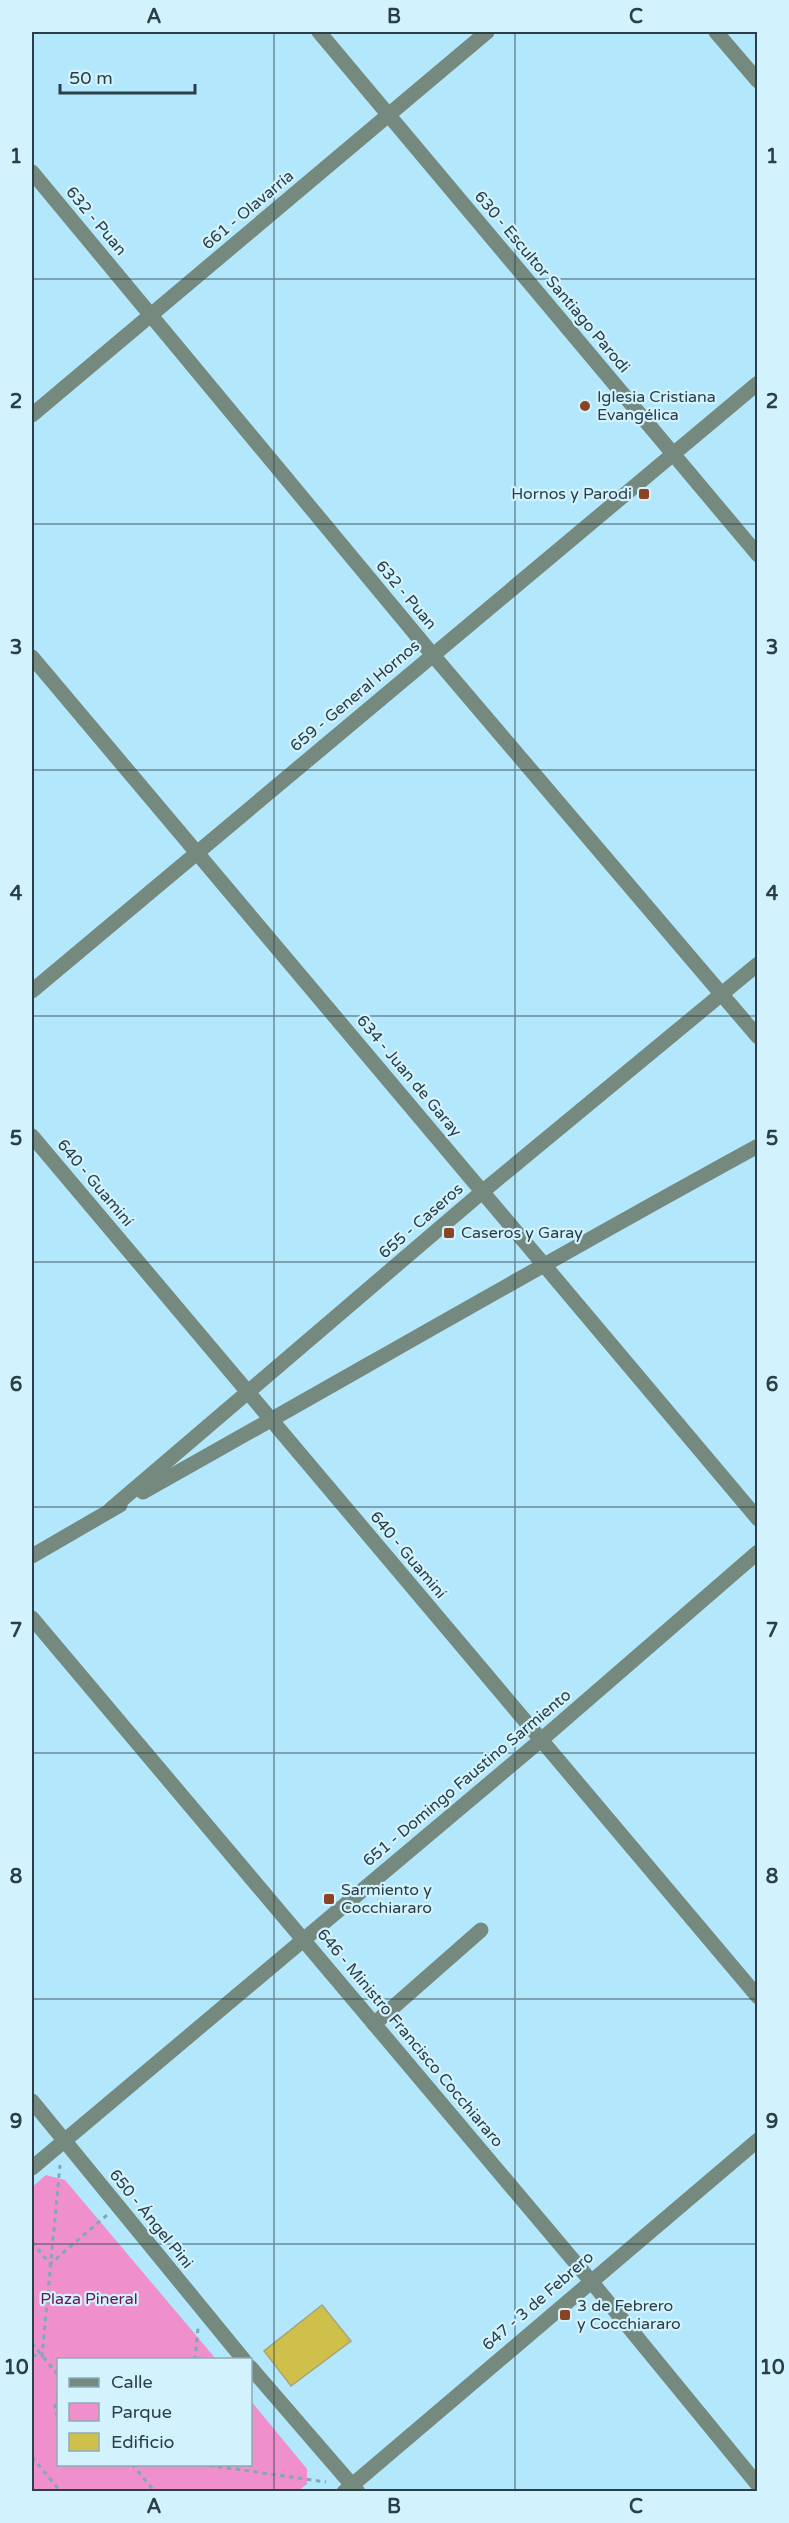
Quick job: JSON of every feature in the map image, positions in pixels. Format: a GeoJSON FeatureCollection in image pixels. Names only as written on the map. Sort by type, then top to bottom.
{"type":"FeatureCollection","features":[{"type":"Feature","properties":{"kind":"street","name":"630 - Escultor Santiago Parodi"},"geometry":{"type":"LineString","coordinates":[[319,32],[758,555]]}},
{"type":"Feature","properties":{"kind":"street","name":"661 - Olavarría"},"geometry":{"type":"LineString","coordinates":[[32,415],[488,32]]}},
{"type":"Feature","properties":{"kind":"street"},"geometry":{"type":"LineString","coordinates":[[716,32],[758,81]]}},
{"type":"Feature","properties":{"kind":"street","name":"632 - Puan"},"geometry":{"type":"LineString","coordinates":[[32,172],[432,654],[758,1036]]}},
{"type":"Feature","properties":{"kind":"street","name":"659 - General Hornos"},"geometry":{"type":"LineString","coordinates":[[32,991],[196,850],[758,383]]}},
{"type":"Feature","properties":{"kind":"street","name":"634 - Juan de Garay"},"geometry":{"type":"LineString","coordinates":[[32,657],[758,1519]]}},
{"type":"Feature","properties":{"kind":"street","name":"655 - Caseros"},"geometry":{"type":"LineString","coordinates":[[111,1509],[482,1192],[758,964]]}},
{"type":"Feature","properties":{"kind":"street","name":"640 - Guaminí"},"geometry":{"type":"LineString","coordinates":[[32,1136],[758,1997]]}},
{"type":"Feature","properties":{"kind":"street"},"geometry":{"type":"LineString","coordinates":[[32,1556],[543,1263],[758,1146]]}},
{"type":"Feature","properties":{"kind":"street","name":"651 - Domingo Faustino Sarmiento"},"geometry":{"type":"LineString","coordinates":[[32,2168],[540,1740],[758,1552]]}},
{"type":"Feature","properties":{"kind":"street","name":"646 - Ministro Francisco Cocchiararo"},"geometry":{"type":"LineString","coordinates":[[32,1618],[590,2280],[758,2485]]}},
{"type":"Feature","properties":{"kind":"street"},"geometry":{"type":"LineString","coordinates":[[374,2024],[481,1930]]}},
{"type":"Feature","properties":{"kind":"street","name":"650 - Ángel Pini"},"geometry":{"type":"LineString","coordinates":[[32,2101],[242,2358]]}},
{"type":"Feature","properties":{"kind":"street","name":"647 - 3 de Febrero"},"geometry":{"type":"LineString","coordinates":[[351,2489],[590,2280],[758,2140]]}},
{"type":"Feature","properties":{"kind":"street"},"geometry":{"type":"LineString","coordinates":[[252,2369],[351,2489]]}},
{"type":"Feature","properties":{"kind":"path"},"geometry":{"type":"LineString","coordinates":[[42,2356],[57,2178],[65,2140]]}},
{"type":"Feature","properties":{"kind":"path"},"geometry":{"type":"LineString","coordinates":[[50,2264],[117,2206]]}},
{"type":"Feature","properties":{"kind":"path"},"geometry":{"type":"LineString","coordinates":[[32,2242],[50,2264]]}},
{"type":"Feature","properties":{"kind":"path"},"geometry":{"type":"LineString","coordinates":[[195,2358],[200,2309]]}},
{"type":"Feature","properties":{"kind":"path"},"geometry":{"type":"LineString","coordinates":[[32,2343],[57,2374]]}},
{"type":"Feature","properties":{"kind":"path"},"geometry":{"type":"LineString","coordinates":[[32,2355],[42,2356]]}},
{"type":"Feature","properties":{"kind":"path"},"geometry":{"type":"LineString","coordinates":[[57,2399],[55,2407],[57,2416]]}},
{"type":"Feature","properties":{"kind":"path"},"geometry":{"type":"LineString","coordinates":[[32,2457],[61,2492]]}},
{"type":"Feature","properties":{"kind":"path"},"geometry":{"type":"LineString","coordinates":[[134,2466],[155,2492]]}},
{"type":"Feature","properties":{"kind":"path"},"geometry":{"type":"LineString","coordinates":[[212,2466],[351,2489]]}},
{"type":"Feature","properties":{"kind":"green space","name":"Plaza Pineral"},"geometry":{"type":"Polygon","coordinates":[[[46,2175],[65,2180],[215,2358],[57,2358],[57,2466],[252,2466],[252,2402],[307,2469],[307,2484],[298,2491],[32,2491],[32,2187],[46,2175]]]}},
{"type":"Feature","properties":{"kind":"building"},"geometry":{"type":"Polygon","coordinates":[[[322,2305],[351,2341],[291,2386],[264,2351],[322,2305]]]}},
{"type":"Feature","properties":{"kind":"place","name":"Iglesia Cristiana Evangélica"},"geometry":{"type":"Point","coordinates":[585,406]}},
{"type":"Feature","properties":{"kind":"place","name":"Hornos y Parodi"},"geometry":{"type":"Point","coordinates":[644,494]}},
{"type":"Feature","properties":{"kind":"place","name":"Caseros y Garay"},"geometry":{"type":"Point","coordinates":[449,1233]}},
{"type":"Feature","properties":{"kind":"place","name":"Sarmiento y Cocchiararo"},"geometry":{"type":"Point","coordinates":[329,1899]}},
{"type":"Feature","properties":{"kind":"place","name":"3 de Febrero y Cocchiararo"},"geometry":{"type":"Point","coordinates":[565,2315]}}]}
